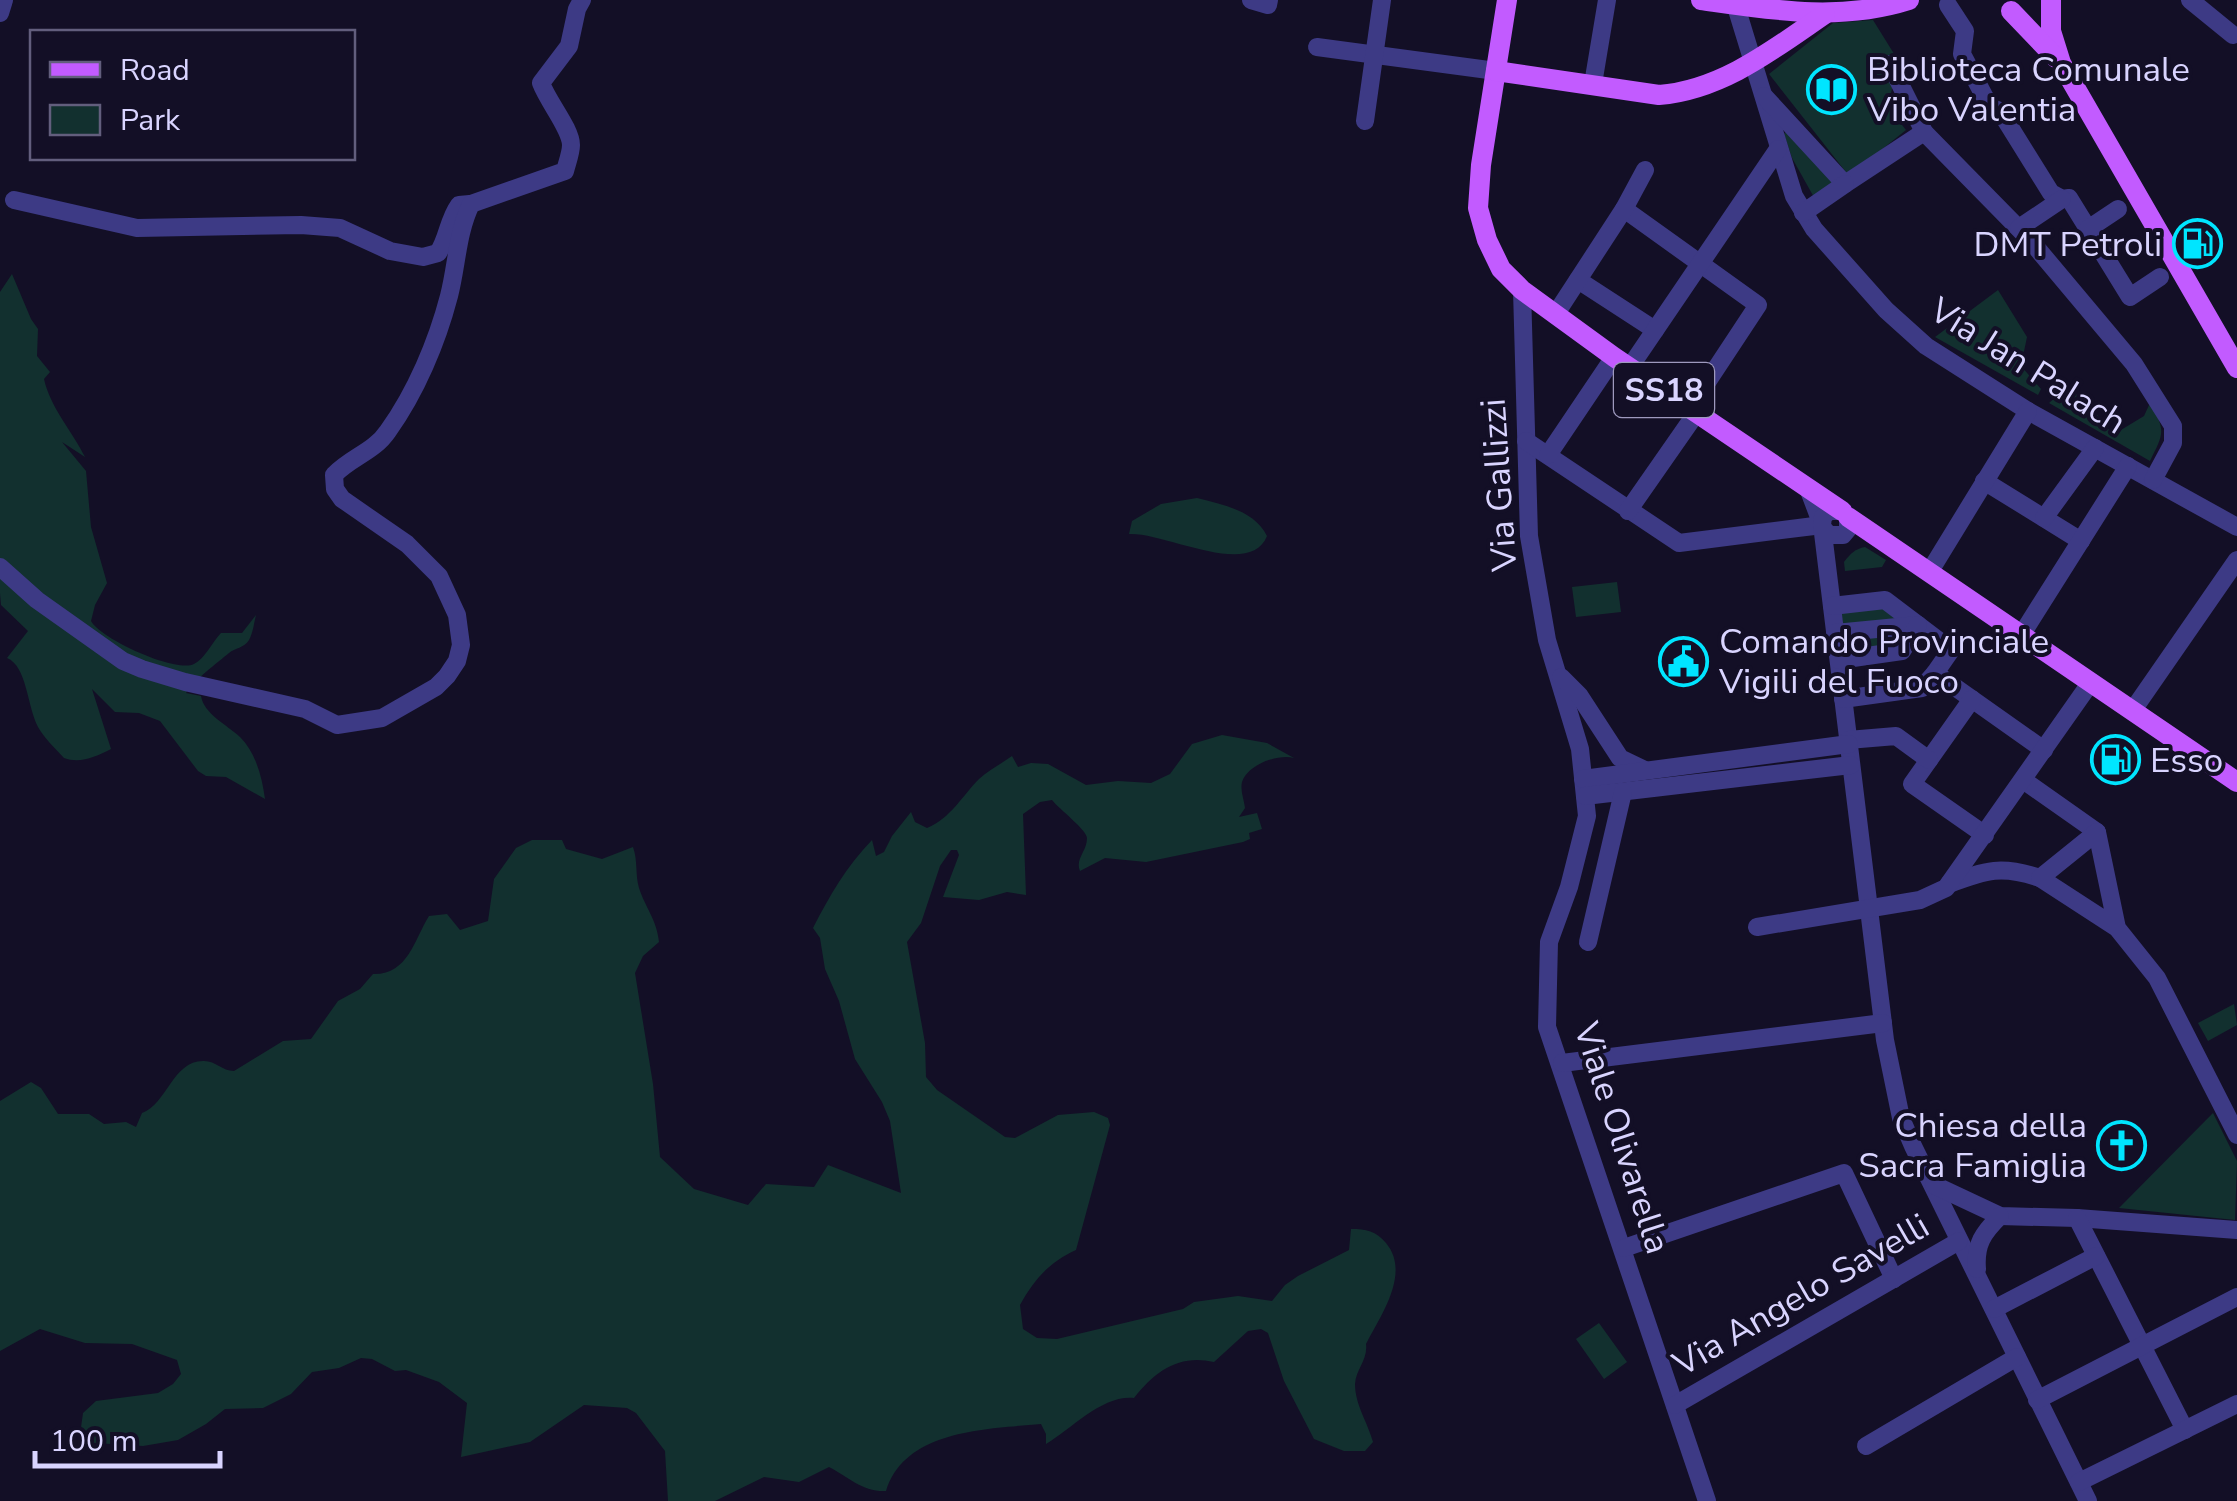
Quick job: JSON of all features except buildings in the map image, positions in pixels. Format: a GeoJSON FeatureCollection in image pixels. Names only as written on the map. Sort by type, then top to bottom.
{"type":"FeatureCollection","features":[{"type":"Feature","properties":{"kind":"main road","name":"SS18"},"geometry":{"type":"LineString","coordinates":[[1507,0],[1481,164],[1478,208],[1501,269],[1522,290],[1622,362],[1808,488],[1836,525],[1872,532],[2237,782]]}},
{"type":"Feature","properties":{"kind":"main road"},"geometry":{"type":"LineString","coordinates":[[1701,0],[1866,11],[1908,0]]}},
{"type":"Feature","properties":{"kind":"main road"},"geometry":{"type":"LineString","coordinates":[[2000,4],[2034,9],[2049,0],[2051,31],[2061,62],[2237,368]]}},
{"type":"Feature","properties":{"kind":"main road"},"geometry":{"type":"LineString","coordinates":[[2000,4],[2061,62]]}},
{"type":"Feature","properties":{"kind":"main road"},"geometry":{"type":"LineString","coordinates":[[1496,71],[1659,95],[1676,94],[1752,64],[1826,7]]}},
{"type":"Feature","properties":{"kind":"street"},"geometry":{"type":"LineString","coordinates":[[0,12],[4,0]]}},
{"type":"Feature","properties":{"kind":"street"},"geometry":{"type":"LineString","coordinates":[[14,200],[137,228],[301,224],[340,228],[390,251],[423,257],[438,253],[459,205],[565,170],[572,143],[541,84],[569,46],[582,0]]}},
{"type":"Feature","properties":{"kind":"street"},"geometry":{"type":"LineString","coordinates":[[1366,121],[1382,0]]}},
{"type":"Feature","properties":{"kind":"street"},"geometry":{"type":"LineString","coordinates":[[1593,84],[1607,0]]}},
{"type":"Feature","properties":{"kind":"street"},"geometry":{"type":"LineString","coordinates":[[2190,0],[2235,38]]}},
{"type":"Feature","properties":{"kind":"street"},"geometry":{"type":"LineString","coordinates":[[2211,0],[2235,38]]}},
{"type":"Feature","properties":{"kind":"street","name":"Via Jan Palach"},"geometry":{"type":"LineString","coordinates":[[1734,2],[1794,196],[1803,214],[1886,310],[1926,346],[2028,411],[2237,527]]}},
{"type":"Feature","properties":{"kind":"street"},"geometry":{"type":"LineString","coordinates":[[1948,4],[1965,32],[1962,54],[1990,107],[2000,111],[2051,193],[2062,199]]}},
{"type":"Feature","properties":{"kind":"street"},"geometry":{"type":"LineString","coordinates":[[1317,47],[1496,71]]}},
{"type":"Feature","properties":{"kind":"street"},"geometry":{"type":"LineString","coordinates":[[1890,64],[1924,132],[2019,228],[2134,364],[2173,426],[2172,443],[2153,480]]}},
{"type":"Feature","properties":{"kind":"street"},"geometry":{"type":"LineString","coordinates":[[1760,92],[1845,184]]}},
{"type":"Feature","properties":{"kind":"street"},"geometry":{"type":"LineString","coordinates":[[1803,214],[1924,132]]}},
{"type":"Feature","properties":{"kind":"street"},"geometry":{"type":"LineString","coordinates":[[1548,456],[1622,362],[1654,330],[1758,184],[1778,149]]}},
{"type":"Feature","properties":{"kind":"street"},"geometry":{"type":"LineString","coordinates":[[1555,314],[1645,170]]}},
{"type":"Feature","properties":{"kind":"street"},"geometry":{"type":"LineString","coordinates":[[1758,184],[1785,174]]}},
{"type":"Feature","properties":{"kind":"street"},"geometry":{"type":"LineString","coordinates":[[1758,184],[1794,196]]}},
{"type":"Feature","properties":{"kind":"street"},"geometry":{"type":"LineString","coordinates":[[2019,228],[2069,198],[2130,297],[2160,277]]}},
{"type":"Feature","properties":{"kind":"street"},"geometry":{"type":"LineString","coordinates":[[0,568],[37,600],[124,661],[173,679],[305,710],[337,725],[382,718],[436,688],[457,661],[461,645],[457,615],[440,576],[407,544],[342,498],[334,489],[334,476],[344,465],[375,448],[390,429],[433,347],[450,294],[464,218],[471,204]]}},
{"type":"Feature","properties":{"kind":"street"},"geometry":{"type":"LineString","coordinates":[[1624,209],[1758,306],[1628,511]]}},
{"type":"Feature","properties":{"kind":"street"},"geometry":{"type":"LineString","coordinates":[[2088,229],[2118,209]]}},
{"type":"Feature","properties":{"kind":"street"},"geometry":{"type":"LineString","coordinates":[[1578,280],[1654,330]]}},
{"type":"Feature","properties":{"kind":"street","name":"Via Gallizzi"},"geometry":{"type":"LineString","coordinates":[[1522,290],[1529,536],[1547,640],[1557,673]]}},
{"type":"Feature","properties":{"kind":"street"},"geometry":{"type":"LineString","coordinates":[[1930,571],[2028,411]]}},
{"type":"Feature","properties":{"kind":"street"},"geometry":{"type":"LineString","coordinates":[[1526,441],[1679,544],[1836,525],[1827,564],[1883,1023],[1902,1118],[2088,1501]]}},
{"type":"Feature","properties":{"kind":"street"},"geometry":{"type":"LineString","coordinates":[[2044,518],[2095,448]]}},
{"type":"Feature","properties":{"kind":"street"},"geometry":{"type":"LineString","coordinates":[[2022,634],[2128,466]]}},
{"type":"Feature","properties":{"kind":"street"},"geometry":{"type":"LineString","coordinates":[[1984,482],[2081,541]]}},
{"type":"Feature","properties":{"kind":"street"},"geometry":{"type":"LineString","coordinates":[[2133,710],[2237,560]]}},
{"type":"Feature","properties":{"kind":"street"},"geometry":{"type":"LineString","coordinates":[[1832,606],[1886,600],[1952,650],[1922,688],[1843,698]]}},
{"type":"Feature","properties":{"kind":"street"},"geometry":{"type":"LineString","coordinates":[[1835,633],[1918,624]]}},
{"type":"Feature","properties":{"kind":"street"},"geometry":{"type":"LineString","coordinates":[[1839,660],[1902,651],[1918,624]]}},
{"type":"Feature","properties":{"kind":"street"},"geometry":{"type":"LineString","coordinates":[[1557,673],[1579,694],[1620,758],[1646,770]]}},
{"type":"Feature","properties":{"kind":"street","name":"Viale Olivarella"},"geometry":{"type":"LineString","coordinates":[[1557,673],[1580,750],[1587,816],[1550,942],[1547,1027],[1707,1501]]}},
{"type":"Feature","properties":{"kind":"street"},"geometry":{"type":"LineString","coordinates":[[1935,673],[2044,750]]}},
{"type":"Feature","properties":{"kind":"street"},"geometry":{"type":"LineString","coordinates":[[1949,884],[2091,682]]}},
{"type":"Feature","properties":{"kind":"street"},"geometry":{"type":"LineString","coordinates":[[1972,700],[1912,784],[1985,835]]}},
{"type":"Feature","properties":{"kind":"street"},"geometry":{"type":"LineString","coordinates":[[1584,788],[1646,770],[1896,736],[1929,760]]}},
{"type":"Feature","properties":{"kind":"street"},"geometry":{"type":"LineString","coordinates":[[1584,788],[1624,792],[1852,765]]}},
{"type":"Feature","properties":{"kind":"street"},"geometry":{"type":"LineString","coordinates":[[2023,780],[2098,832],[2117,928]]}},
{"type":"Feature","properties":{"kind":"street"},"geometry":{"type":"LineString","coordinates":[[1588,942],[1624,792]]}},
{"type":"Feature","properties":{"kind":"street"},"geometry":{"type":"LineString","coordinates":[[2040,878],[2098,832]]}},
{"type":"Feature","properties":{"kind":"street"},"geometry":{"type":"LineString","coordinates":[[1756,927],[1920,900],[1990,869],[2015,870],[2040,878],[2117,928],[2157,978],[2237,1136]]}},
{"type":"Feature","properties":{"kind":"street"},"geometry":{"type":"LineString","coordinates":[[1562,1063],[1883,1023]]}},
{"type":"Feature","properties":{"kind":"street"},"geometry":{"type":"LineString","coordinates":[[1624,1248],[1844,1173],[1894,1278]]}},
{"type":"Feature","properties":{"kind":"street"},"geometry":{"type":"LineString","coordinates":[[1933,1185],[2000,1216],[2237,1230]]}},
{"type":"Feature","properties":{"kind":"street"},"geometry":{"type":"LineString","coordinates":[[1949,1219],[1978,1208]]}},
{"type":"Feature","properties":{"kind":"street"},"geometry":{"type":"LineString","coordinates":[[1978,1279],[1976,1252],[1982,1236],[2000,1216]]}},
{"type":"Feature","properties":{"kind":"street"},"geometry":{"type":"LineString","coordinates":[[2077,1218],[2186,1430]]}},
{"type":"Feature","properties":{"kind":"street"},"geometry":{"type":"LineString","coordinates":[[1949,1219],[1982,1236]]}},
{"type":"Feature","properties":{"kind":"street","name":"Via Angelo Savelli"},"geometry":{"type":"LineString","coordinates":[[1675,1405],[1960,1241]]}},
{"type":"Feature","properties":{"kind":"street"},"geometry":{"type":"LineString","coordinates":[[1994,1310],[2096,1256]]}},
{"type":"Feature","properties":{"kind":"street"},"geometry":{"type":"LineString","coordinates":[[2037,1400],[2237,1296]]}},
{"type":"Feature","properties":{"kind":"street"},"geometry":{"type":"LineString","coordinates":[[1866,1446],[2017,1358]]}},
{"type":"Feature","properties":{"kind":"street"},"geometry":{"type":"LineString","coordinates":[[2079,1482],[2237,1404]]}},
{"type":"Feature","properties":{"kind":"green space"},"geometry":{"type":"Polygon","coordinates":[[[1873,20],[1896,57],[1880,70],[1893,84],[1888,107],[1906,130],[1849,176],[1769,74],[1833,23],[1873,20]]]}},
{"type":"Feature","properties":{"kind":"green space"},"geometry":{"type":"Polygon","coordinates":[[[1788,129],[1836,184],[1815,199],[1792,158],[1784,134],[1788,129]]]}},
{"type":"Feature","properties":{"kind":"green space"},"geometry":{"type":"Polygon","coordinates":[[[12,274],[38,329],[37,356],[50,372],[44,379],[47,389],[85,457],[62,442],[86,471],[91,527],[107,583],[91,621],[109,637],[139,653],[185,665],[198,662],[221,633],[242,633],[256,615],[247,643],[231,651],[186,693],[201,696],[211,713],[246,743],[257,766],[265,799],[226,777],[206,776],[198,771],[160,721],[139,713],[115,712],[92,689],[111,749],[82,760],[70,760],[38,727],[19,669],[7,658],[28,631],[1,605],[0,593],[0,292],[12,274]]]}},
{"type":"Feature","properties":{"kind":"green space"},"geometry":{"type":"Polygon","coordinates":[[[1998,290],[2027,337],[2021,366],[2041,389],[2038,395],[1935,337],[1998,290]]]}},
{"type":"Feature","properties":{"kind":"green space"},"geometry":{"type":"Polygon","coordinates":[[[2070,385],[2077,388],[2108,429],[2116,433],[2144,416],[2150,403],[2161,432],[2150,461],[2049,403],[2070,385]]]}},
{"type":"Feature","properties":{"kind":"green space"},"geometry":{"type":"Polygon","coordinates":[[[1197,498],[1246,514],[1267,536],[1258,548],[1243,554],[1225,554],[1129,534],[1132,521],[1161,504],[1197,498]]]}},
{"type":"Feature","properties":{"kind":"green space"},"geometry":{"type":"Polygon","coordinates":[[[1865,547],[1886,560],[1882,567],[1845,571],[1844,562],[1865,547]]]}},
{"type":"Feature","properties":{"kind":"green space"},"geometry":{"type":"Polygon","coordinates":[[[1617,582],[1621,612],[1576,617],[1572,587],[1617,582]]]}},
{"type":"Feature","properties":{"kind":"green space"},"geometry":{"type":"Polygon","coordinates":[[[1885,600],[1918,625],[1902,651],[1865,656],[1861,631],[1844,632],[1840,605],[1885,600]]]}},
{"type":"Feature","properties":{"kind":"green space"},"geometry":{"type":"Polygon","coordinates":[[[1222,735],[1267,743],[1294,758],[1264,762],[1245,776],[1245,808],[1239,817],[1257,813],[1262,829],[1249,833],[1250,839],[1243,842],[1146,862],[1105,858],[1080,871],[1086,834],[1052,800],[1040,802],[1023,814],[1026,895],[1007,892],[979,900],[943,897],[959,855],[957,850],[951,850],[940,866],[921,923],[907,942],[925,1043],[926,1077],[937,1090],[1005,1137],[1015,1138],[1058,1115],[1094,1112],[1108,1118],[1110,1125],[1076,1250],[1043,1273],[1020,1305],[1023,1329],[1037,1338],[1057,1339],[1183,1309],[1194,1302],[1238,1296],[1272,1301],[1298,1276],[1349,1250],[1351,1229],[1382,1239],[1393,1255],[1395,1280],[1366,1344],[1355,1384],[1373,1442],[1365,1451],[1344,1451],[1314,1439],[1284,1381],[1268,1333],[1261,1329],[1248,1331],[1214,1362],[1190,1360],[1170,1366],[1134,1398],[1099,1407],[1046,1444],[1041,1424],[974,1431],[929,1444],[911,1455],[896,1471],[886,1491],[863,1486],[829,1467],[799,1482],[764,1477],[715,1501],[668,1501],[665,1451],[636,1413],[627,1408],[584,1405],[530,1442],[461,1457],[467,1403],[439,1382],[361,1358],[339,1368],[312,1372],[291,1394],[263,1408],[225,1409],[178,1440],[143,1446],[79,1442],[83,1413],[96,1401],[158,1393],[181,1374],[177,1360],[132,1344],[85,1343],[40,1329],[0,1351],[0,1101],[31,1082],[41,1088],[58,1114],[89,1114],[104,1124],[126,1122],[136,1127],[142,1113],[158,1101],[185,1067],[208,1061],[234,1071],[283,1041],[311,1039],[338,1001],[360,989],[373,974],[385,973],[402,962],[429,916],[447,914],[460,930],[488,921],[494,879],[516,848],[532,840],[562,840],[566,849],[602,859],[633,847],[639,888],[659,942],[643,956],[635,973],[660,1157],[694,1189],[748,1205],[766,1184],[814,1187],[828,1165],[901,1193],[890,1121],[855,1059],[839,1001],[825,969],[820,938],[813,928],[846,871],[872,840],[876,856],[884,852],[911,812],[915,822],[927,828],[935,824],[950,813],[979,779],[1012,756],[1018,767],[1048,764],[1086,785],[1118,781],[1151,783],[1170,774],[1192,744],[1222,735]]]}},
{"type":"Feature","properties":{"kind":"green space"},"geometry":{"type":"Polygon","coordinates":[[[2234,1004],[2237,1025],[2208,1041],[2198,1023],[2234,1004]]]}},
{"type":"Feature","properties":{"kind":"green space"},"geometry":{"type":"Polygon","coordinates":[[[2213,1113],[2237,1161],[2235,1220],[2119,1208],[2213,1113]]]}},
{"type":"Feature","properties":{"kind":"green space"},"geometry":{"type":"Polygon","coordinates":[[[1599,1323],[1627,1362],[1604,1379],[1576,1339],[1599,1323]]]}},
{"type":"Feature","properties":{"kind":"place","name":"Biblioteca Comunale Vibo Valentia"},"geometry":{"type":"Point","coordinates":[1832,89]}},
{"type":"Feature","properties":{"kind":"place","name":"DMT Petroli"},"geometry":{"type":"Point","coordinates":[2197,244]}},
{"type":"Feature","properties":{"kind":"place","name":"Comando Provinciale Vigili del Fuoco"},"geometry":{"type":"Point","coordinates":[1684,661]}},
{"type":"Feature","properties":{"kind":"place","name":"Esso"},"geometry":{"type":"Point","coordinates":[2115,760]}},
{"type":"Feature","properties":{"kind":"place","name":"Chiesa della Sacra Famiglia"},"geometry":{"type":"Point","coordinates":[2122,1145]}}]}
